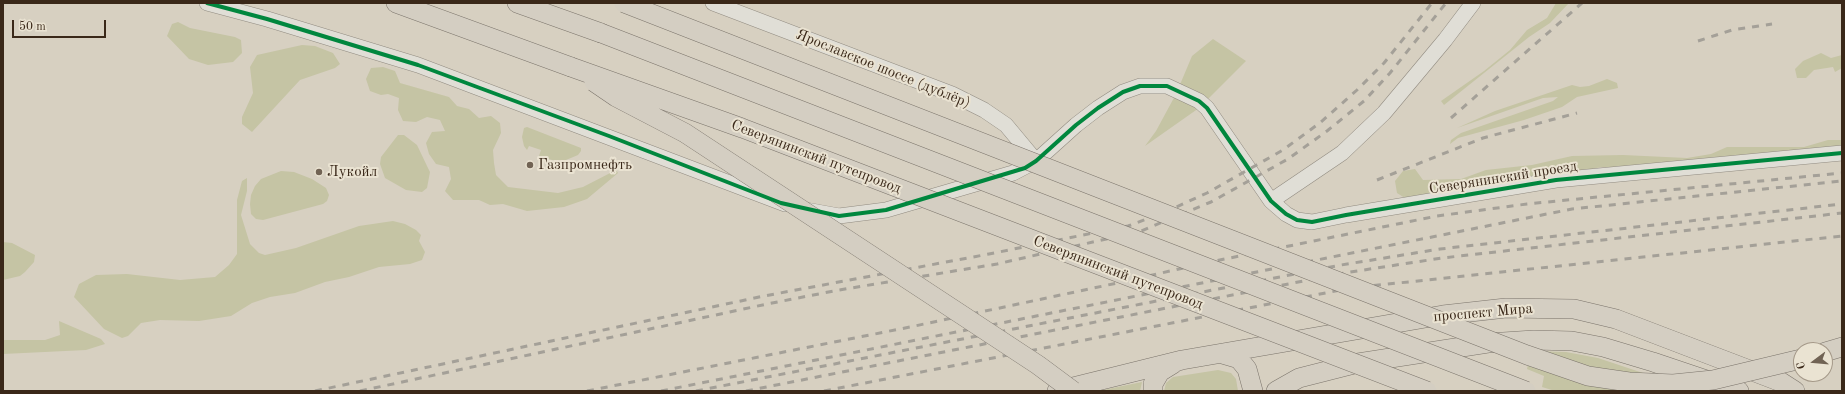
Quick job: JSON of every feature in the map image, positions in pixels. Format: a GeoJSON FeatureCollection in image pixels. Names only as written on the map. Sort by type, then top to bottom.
{"type":"FeatureCollection","features":[{"type":"Feature","properties":{"kind":"main road"},"geometry":{"type":"LineString","coordinates":[[517,3],[608,36],[1526,391]]}},
{"type":"Feature","properties":{"kind":"main road"},"geometry":{"type":"LineString","coordinates":[[624,3],[1527,355],[1588,376],[1629,382],[1673,384],[1713,380],[1793,361]]}},
{"type":"Feature","properties":{"kind":"main road","name":"Северянинский путепровод"},"geometry":{"type":"LineString","coordinates":[[400,4],[750,131],[1427,391]]}},
{"type":"Feature","properties":{"kind":"main road"},"geometry":{"type":"LineString","coordinates":[[571,66],[616,97],[686,133],[1038,365],[1073,391]]}},
{"type":"Feature","properties":{"kind":"main road","name":"проспект Мира"},"geometry":{"type":"LineString","coordinates":[[1182,360],[1444,315],[1506,308],[1574,309],[1616,319],[1781,382],[1796,391]]}},
{"type":"Feature","properties":{"kind":"main road"},"geometry":{"type":"LineString","coordinates":[[1276,391],[1299,378],[1358,363],[1488,343],[1534,340],[1572,341],[1603,347],[1739,391]]}},
{"type":"Feature","properties":{"kind":"main road"},"geometry":{"type":"LineString","coordinates":[[1222,354],[1239,359],[1247,369],[1253,391]]}},
{"type":"Feature","properties":{"kind":"main road"},"geometry":{"type":"LineString","coordinates":[[1056,391],[1182,360]]}},
{"type":"Feature","properties":{"kind":"main road"},"geometry":{"type":"LineString","coordinates":[[1153,391],[1153,384],[1160,372],[1182,360]]}},
{"type":"Feature","properties":{"kind":"street"},"geometry":{"type":"LineString","coordinates":[[207,3],[290,25],[418,65],[609,136],[781,203],[809,211],[839,216],[886,210],[1013,173],[1036,161]]}},
{"type":"Feature","properties":{"kind":"street","name":"Ярославское шоссе (дублёр)"},"geometry":{"type":"LineString","coordinates":[[713,3],[945,91],[984,110],[1006,125],[1036,161]]}},
{"type":"Feature","properties":{"kind":"street"},"geometry":{"type":"LineString","coordinates":[[1272,201],[1348,148],[1384,113],[1445,40],[1473,3]]}},
{"type":"Feature","properties":{"kind":"street","name":"Северянинский проезд"},"geometry":{"type":"LineString","coordinates":[[1036,161],[1076,125],[1123,92],[1140,86],[1167,86],[1199,101],[1207,108],[1272,201],[1286,214],[1297,220],[1312,222],[1556,180],[1842,153]]}},
{"type":"Feature","properties":{"kind":"green space"},"geometry":{"type":"Polygon","coordinates":[[[1556,3],[1569,3],[1550,23],[1529,37],[1444,105],[1441,101],[1484,71],[1510,50],[1527,30],[1547,18],[1556,3]]]}},
{"type":"Feature","properties":{"kind":"green space"},"geometry":{"type":"Polygon","coordinates":[[[178,22],[190,28],[235,37],[241,40],[242,53],[233,62],[208,65],[189,59],[167,36],[172,24],[178,22]]]}},
{"type":"Feature","properties":{"kind":"green space"},"geometry":{"type":"Polygon","coordinates":[[[1213,39],[1246,61],[1199,108],[1145,146],[1156,131],[1176,94],[1192,56],[1213,39]]]}},
{"type":"Feature","properties":{"kind":"green space"},"geometry":{"type":"Polygon","coordinates":[[[302,45],[315,46],[333,53],[340,64],[335,68],[300,80],[252,132],[242,124],[242,117],[253,93],[250,67],[257,55],[302,45]]]}},
{"type":"Feature","properties":{"kind":"green space"},"geometry":{"type":"Polygon","coordinates":[[[1821,53],[1831,58],[1842,55],[1842,68],[1835,72],[1833,67],[1814,70],[1806,78],[1797,78],[1795,69],[1803,61],[1821,53]]]}},
{"type":"Feature","properties":{"kind":"green space"},"geometry":{"type":"Polygon","coordinates":[[[383,67],[395,71],[400,83],[449,97],[457,106],[469,109],[479,118],[491,116],[500,123],[501,133],[493,150],[494,163],[496,175],[508,187],[558,193],[583,187],[616,170],[618,173],[587,199],[564,207],[527,211],[503,204],[490,205],[479,200],[453,200],[445,191],[451,179],[449,167],[436,164],[429,154],[426,143],[432,132],[445,131],[440,120],[427,117],[416,122],[403,121],[398,110],[399,98],[388,94],[381,95],[370,91],[366,79],[371,68],[383,67]]]}},
{"type":"Feature","properties":{"kind":"green space"},"geometry":{"type":"Polygon","coordinates":[[[1607,79],[1617,83],[1618,88],[1577,97],[1562,107],[1524,120],[1458,138],[1450,144],[1451,140],[1461,133],[1553,101],[1558,97],[1543,98],[1457,128],[1495,111],[1572,85],[1580,87],[1589,86],[1607,79]]]}},
{"type":"Feature","properties":{"kind":"green space"},"geometry":{"type":"Polygon","coordinates":[[[527,127],[581,148],[581,151],[578,155],[566,160],[552,160],[539,156],[541,150],[529,146],[527,150],[524,146],[522,137],[524,128],[527,127]]]}},
{"type":"Feature","properties":{"kind":"green space"},"geometry":{"type":"Polygon","coordinates":[[[398,135],[404,135],[417,145],[430,172],[427,188],[422,192],[406,190],[385,178],[380,164],[381,157],[398,135]]]}},
{"type":"Feature","properties":{"kind":"green space"},"geometry":{"type":"Polygon","coordinates":[[[1828,140],[1842,140],[1842,155],[1627,169],[1601,167],[1555,178],[1408,200],[1397,193],[1395,181],[1403,171],[1415,169],[1423,180],[1461,179],[1486,170],[1532,165],[1572,156],[1623,155],[1687,158],[1711,154],[1727,147],[1804,147],[1828,140]]]}},
{"type":"Feature","properties":{"kind":"green space"},"geometry":{"type":"Polygon","coordinates":[[[281,171],[294,172],[312,179],[326,188],[329,195],[327,201],[323,204],[263,220],[256,219],[251,214],[250,204],[251,195],[255,186],[261,179],[281,171]]]}},
{"type":"Feature","properties":{"kind":"green space"},"geometry":{"type":"Polygon","coordinates":[[[247,178],[247,191],[241,215],[250,244],[259,253],[265,255],[296,248],[359,226],[393,221],[405,224],[416,230],[421,235],[419,241],[425,252],[422,260],[410,264],[379,267],[349,277],[325,282],[295,293],[270,297],[252,303],[231,316],[199,321],[160,320],[141,323],[128,336],[122,338],[104,329],[74,297],[79,284],[96,275],[127,274],[180,280],[215,277],[229,265],[237,254],[237,200],[242,181],[247,178]]]}},
{"type":"Feature","properties":{"kind":"green space"},"geometry":{"type":"Polygon","coordinates":[[[3,242],[12,243],[35,255],[34,262],[20,276],[3,280],[3,242]]]}},
{"type":"Feature","properties":{"kind":"green space"},"geometry":{"type":"Polygon","coordinates":[[[59,321],[101,339],[105,344],[86,350],[3,354],[3,340],[45,340],[60,335],[59,321]]]}},
{"type":"Feature","properties":{"kind":"green space"},"geometry":{"type":"Polygon","coordinates":[[[1531,351],[1566,352],[1598,358],[1697,391],[1555,391],[1542,387],[1544,376],[1527,369],[1531,351]]]}},
{"type":"Feature","properties":{"kind":"green space"},"geometry":{"type":"Polygon","coordinates":[[[1218,370],[1231,373],[1236,379],[1238,391],[1164,391],[1166,383],[1173,377],[1218,370]]]}},
{"type":"Feature","properties":{"kind":"green space"},"geometry":{"type":"Polygon","coordinates":[[[1142,382],[1140,391],[1098,391],[1142,382]]]}},
{"type":"Feature","properties":{"kind":"railway"},"geometry":{"type":"LineString","coordinates":[[315,391],[764,296],[989,254],[1128,226],[1163,213],[1207,193],[1283,150],[1321,122],[1357,90],[1384,63],[1432,3]]}},
{"type":"Feature","properties":{"kind":"railway"},"geometry":{"type":"LineString","coordinates":[[360,391],[767,304],[839,290],[997,264],[1141,231],[1211,202],[1288,159],[1327,131],[1364,101],[1390,73],[1446,3]]}},
{"type":"Feature","properties":{"kind":"railway"},"geometry":{"type":"LineString","coordinates":[[1451,118],[1582,3]]}},
{"type":"Feature","properties":{"kind":"railway"},"geometry":{"type":"LineString","coordinates":[[1698,41],[1732,30],[1772,24]]}},
{"type":"Feature","properties":{"kind":"railway"},"geometry":{"type":"LineString","coordinates":[[1377,180],[1483,138],[1577,113]]}},
{"type":"Feature","properties":{"kind":"railway"},"geometry":{"type":"LineString","coordinates":[[587,391],[910,327],[1205,263],[1437,216],[1527,204],[1842,173]]}},
{"type":"Feature","properties":{"kind":"railway"},"geometry":{"type":"LineString","coordinates":[[661,391],[1572,209],[1842,181]]}},
{"type":"Feature","properties":{"kind":"railway"},"geometry":{"type":"LineString","coordinates":[[696,391],[1341,265],[1440,249],[1842,204]]}},
{"type":"Feature","properties":{"kind":"railway"},"geometry":{"type":"LineString","coordinates":[[746,391],[1344,273],[1442,258],[1842,213]]}},
{"type":"Feature","properties":{"kind":"railway"},"geometry":{"type":"LineString","coordinates":[[824,391],[1351,288],[1842,236]]}},
{"type":"Feature","properties":{"kind":"cycle path"},"geometry":{"type":"LineString","coordinates":[[207,3],[267,19],[418,65],[609,136],[781,203],[839,216],[886,210],[1025,168],[1036,161],[1076,125],[1098,108],[1123,92],[1140,86],[1167,86],[1199,101],[1207,108],[1271,201],[1286,214],[1297,220],[1312,222],[1556,180],[1842,153]]}},
{"type":"Feature","properties":{"kind":"place","name":"Газпромнефть"},"geometry":{"type":"Point","coordinates":[530,165]}},
{"type":"Feature","properties":{"kind":"place","name":"Лукойл"},"geometry":{"type":"Point","coordinates":[319,172]}}]}
